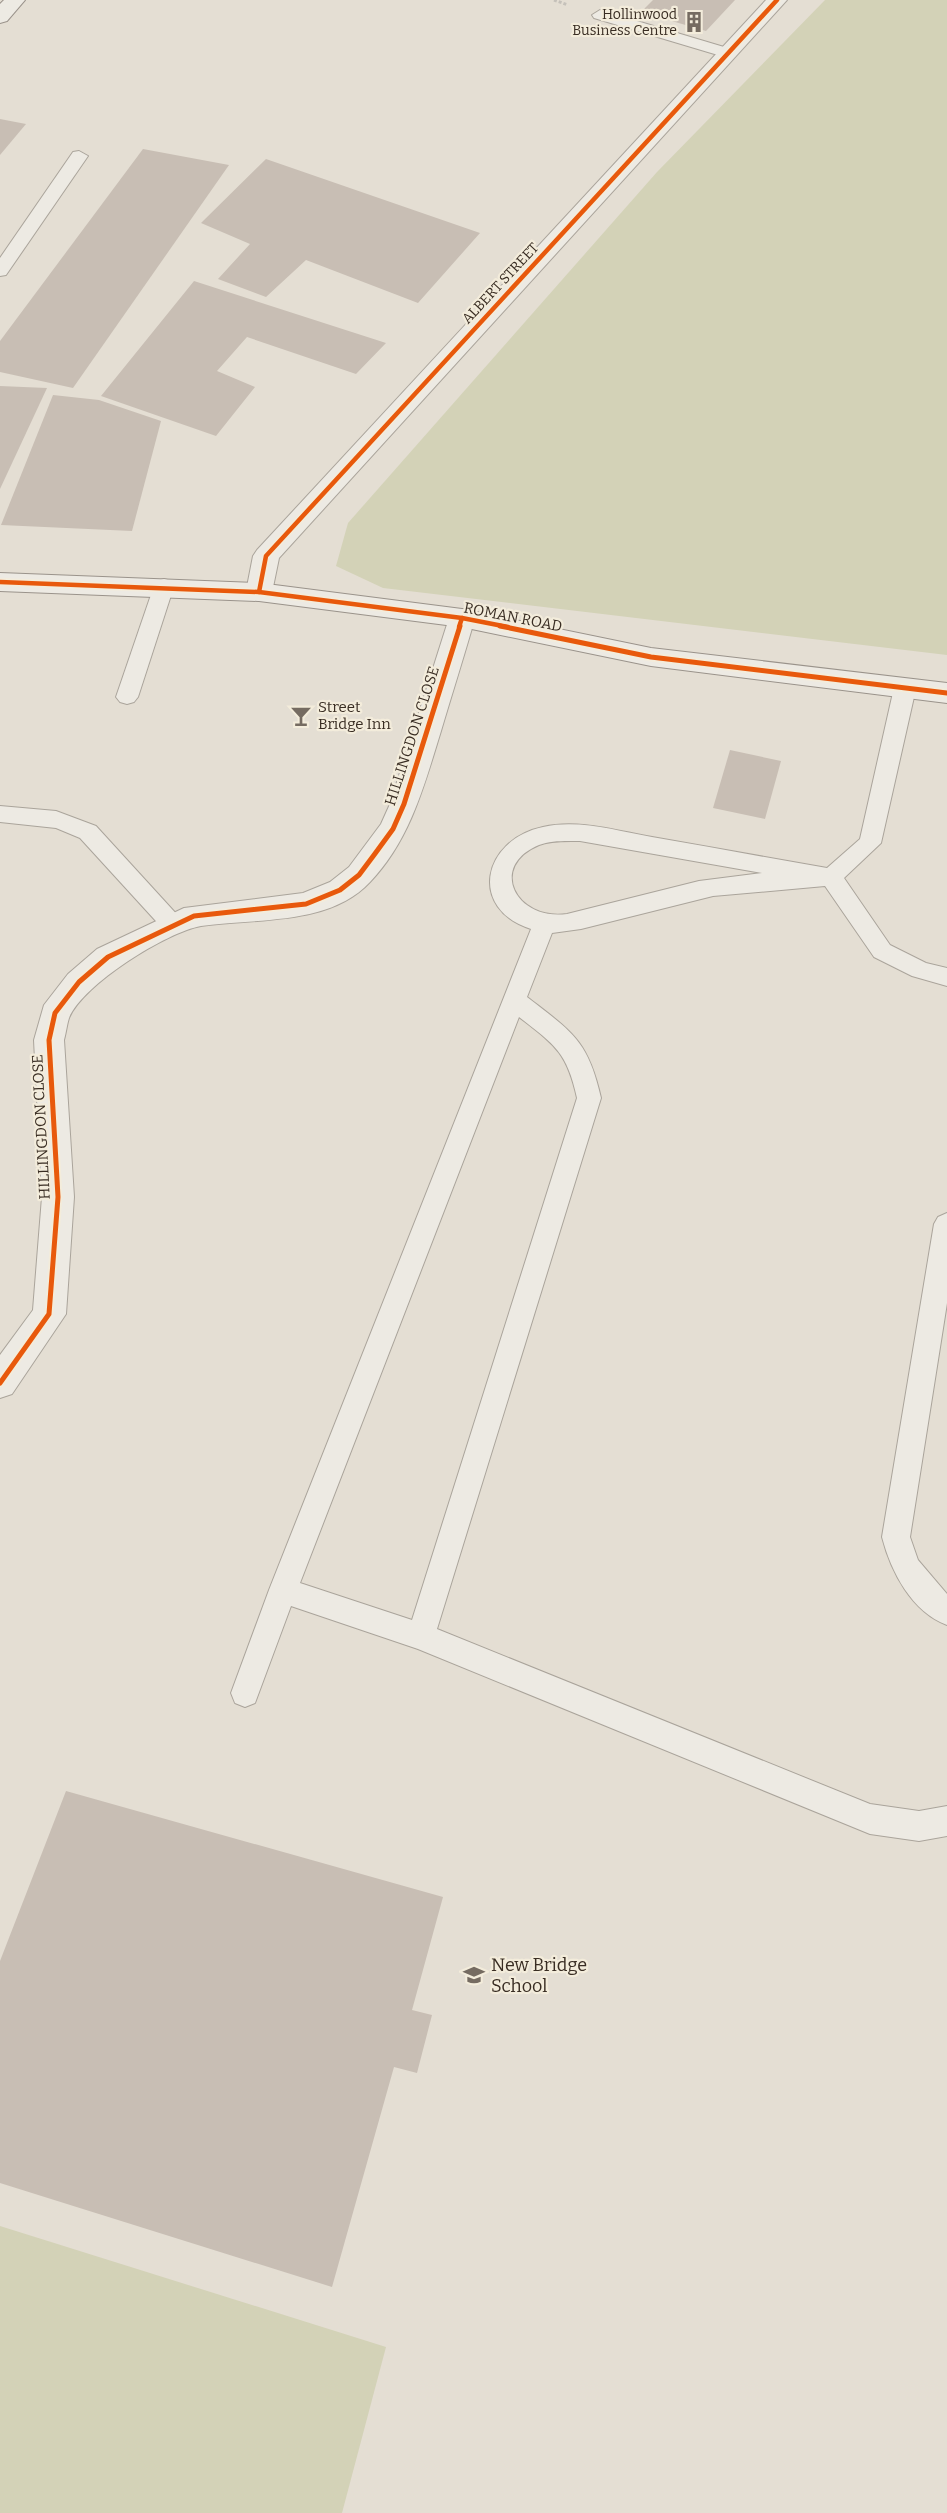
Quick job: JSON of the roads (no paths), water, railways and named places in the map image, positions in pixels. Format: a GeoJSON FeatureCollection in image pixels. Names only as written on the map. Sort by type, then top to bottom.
{"type":"FeatureCollection","features":[{"type":"Feature","properties":{"kind":"street"},"geometry":{"type":"LineString","coordinates":[[0,17],[15,0]]}},
{"type":"Feature","properties":{"kind":"street","name":"ALBERT STREET"},"geometry":{"type":"LineString","coordinates":[[260,592],[266,556],[777,0]]}},
{"type":"Feature","properties":{"kind":"street","name":"ROMAN ROAD"},"geometry":{"type":"LineString","coordinates":[[0,582],[164,586],[260,592],[462,618],[651,657],[947,693]]}},
{"type":"Feature","properties":{"kind":"street","name":"HILLINGDON CLOSE"},"geometry":{"type":"LineString","coordinates":[[0,1383],[49,1314],[58,1197],[49,1040],[55,1013],[79,982],[108,957],[173,925],[194,916],[306,904],[340,891],[359,875],[393,829],[404,804],[462,618]]}},
{"type":"Feature","properties":{"kind":"lane"},"geometry":{"type":"LineString","coordinates":[[600,15],[728,52]]}},
{"type":"Feature","properties":{"kind":"lane"},"geometry":{"type":"LineString","coordinates":[[2,266],[79,156]]}},
{"type":"Feature","properties":{"kind":"lane"},"geometry":{"type":"LineString","coordinates":[[127,697],[164,586]]}},
{"type":"Feature","properties":{"kind":"lane"},"geometry":{"type":"LineString","coordinates":[[905,688],[870,843],[831,878],[713,887],[577,921],[544,924],[518,912],[502,895],[499,877],[509,855],[521,843],[542,834],[580,833],[623,838],[831,878],[882,951],[920,970],[947,976]]}},
{"type":"Feature","properties":{"kind":"lane"},"geometry":{"type":"LineString","coordinates":[[0,814],[58,819],[88,832],[173,925]]}},
{"type":"Feature","properties":{"kind":"lane"},"geometry":{"type":"LineString","coordinates":[[245,1693],[283,1590],[544,924]]}},
{"type":"Feature","properties":{"kind":"lane"},"geometry":{"type":"LineString","coordinates":[[420,1636],[589,1098],[582,1066],[563,1038],[514,1000]]}},
{"type":"Feature","properties":{"kind":"lane"},"geometry":{"type":"LineString","coordinates":[[947,1224],[896,1537],[900,1559],[914,1579],[947,1612]]}},
{"type":"Feature","properties":{"kind":"lane"},"geometry":{"type":"LineString","coordinates":[[283,1590],[420,1636],[870,1819],[903,1826],[933,1826],[947,1821]]}},
{"type":"Feature","properties":{"kind":"place","name":"Hollinwood Business Centre"},"geometry":{"type":"Point","coordinates":[694,22]}},
{"type":"Feature","properties":{"kind":"place","name":"Street Bridge Inn"},"geometry":{"type":"Point","coordinates":[301,716]}},
{"type":"Feature","properties":{"kind":"place","name":"New Bridge School"},"geometry":{"type":"Point","coordinates":[474,1975]}}]}
